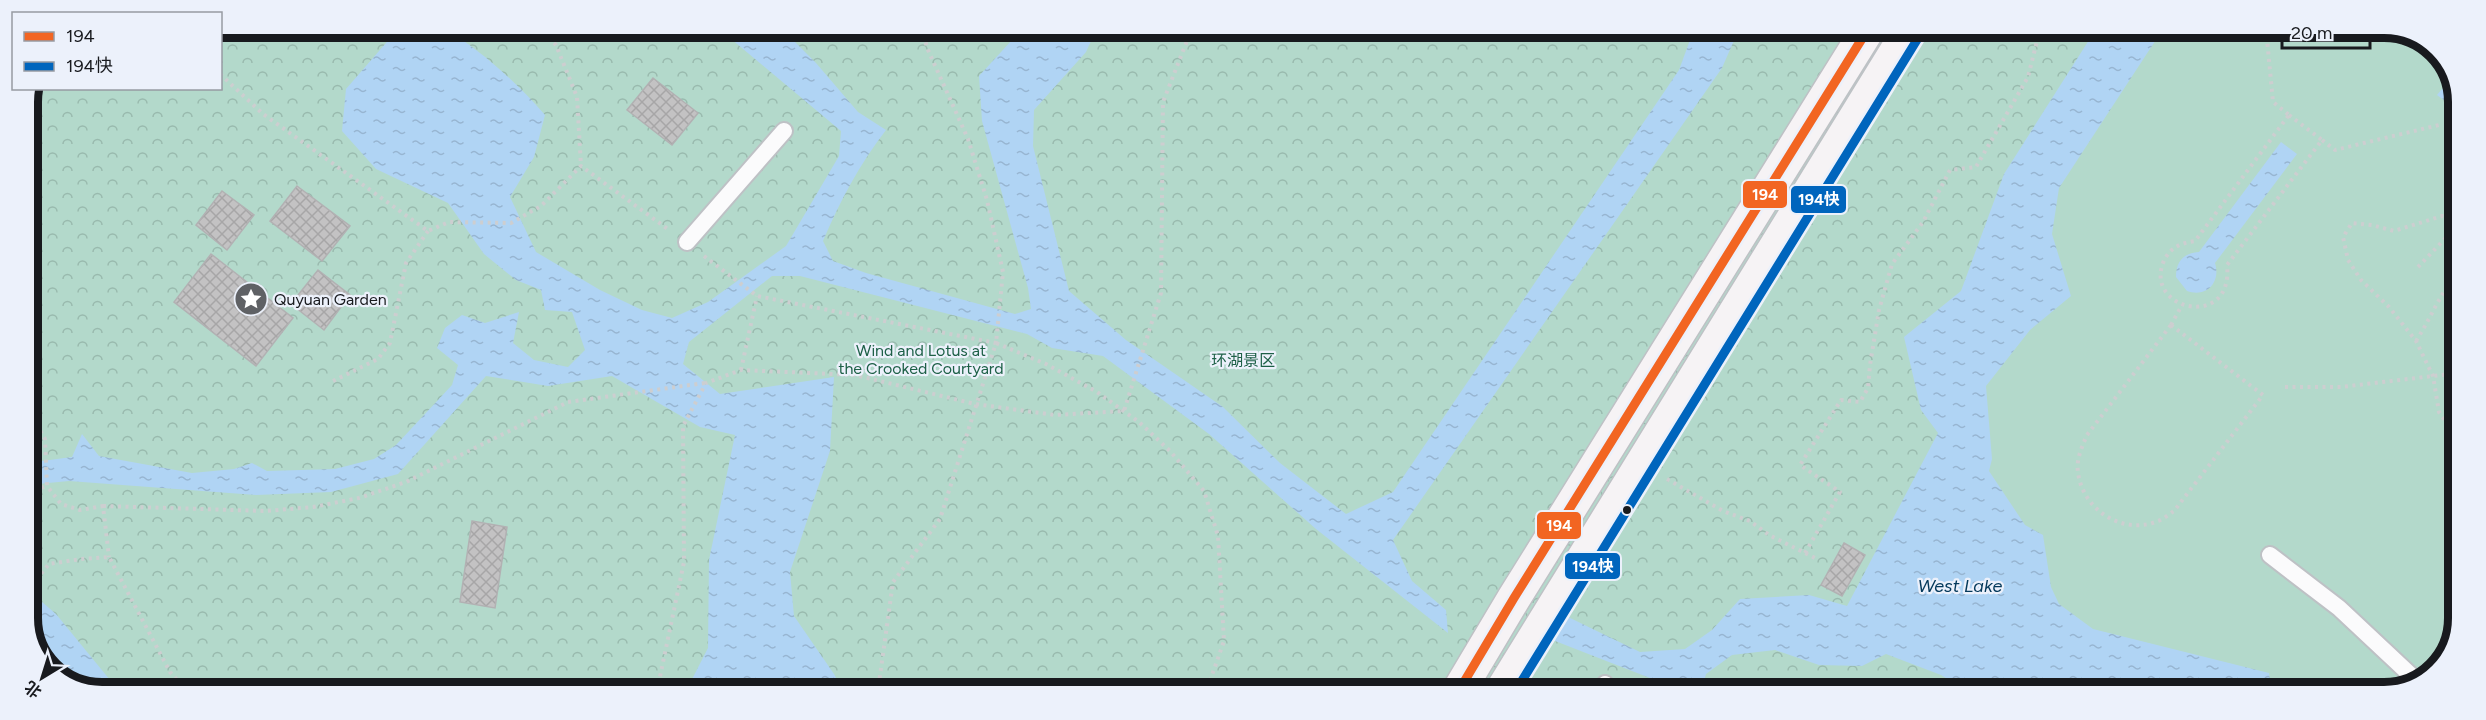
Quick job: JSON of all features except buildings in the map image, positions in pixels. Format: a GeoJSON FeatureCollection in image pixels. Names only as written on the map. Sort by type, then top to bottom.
{"type":"FeatureCollection","features":[{"type":"Feature","properties":{"kind":"main road"},"geometry":{"type":"LineString","coordinates":[[1464,682],[1862,38]]}},
{"type":"Feature","properties":{"kind":"main road"},"geometry":{"type":"LineString","coordinates":[[1507,682],[1904,38]]}},
{"type":"Feature","properties":{"kind":"lane"},"geometry":{"type":"LineString","coordinates":[[687,242],[784,131]]}},
{"type":"Feature","properties":{"kind":"lane"},"geometry":{"type":"LineString","coordinates":[[2270,555],[2339,608],[2412,676]]}},
{"type":"Feature","properties":{"kind":"path"},"geometry":{"type":"LineString","coordinates":[[333,381],[378,359],[390,343],[406,263],[428,231],[449,222],[512,223],[541,206],[581,166],[577,97],[556,45],[549,38]]}},
{"type":"Feature","properties":{"kind":"path"},"geometry":{"type":"LineString","coordinates":[[879,682],[893,582],[940,519],[996,343],[1003,272],[987,201],[968,139],[924,38]]}},
{"type":"Feature","properties":{"kind":"path"},"geometry":{"type":"LineString","coordinates":[[1124,411],[1161,293],[1163,102],[1188,38]]}},
{"type":"Feature","properties":{"kind":"path"},"geometry":{"type":"LineString","coordinates":[[1805,553],[1840,492],[1800,465],[1841,400],[1860,402],[1868,388],[1879,310],[1892,264],[1923,222],[1950,170],[1976,167],[2028,77],[2038,38]]}},
{"type":"Feature","properties":{"kind":"path"},"geometry":{"type":"LineString","coordinates":[[2267,38],[2273,102],[2336,150],[2439,125]]}},
{"type":"Feature","properties":{"kind":"path"},"geometry":{"type":"LineString","coordinates":[[222,76],[263,114],[428,231]]}},
{"type":"Feature","properties":{"kind":"path"},"geometry":{"type":"LineString","coordinates":[[2289,115],[2195,241],[2174,248],[2166,256],[2162,267],[2162,279],[2165,290],[2172,299],[2182,305],[2203,307],[2213,303],[2220,296],[2226,286],[2227,266],[2322,140]]}},
{"type":"Feature","properties":{"kind":"path"},"geometry":{"type":"LineString","coordinates":[[581,166],[687,242],[757,296],[996,343],[1046,364],[1097,392],[1124,411],[1170,451],[1204,491],[1218,536],[1224,641],[1210,682]]}},
{"type":"Feature","properties":{"kind":"path"},"geometry":{"type":"LineString","coordinates":[[2448,218],[2442,216],[2394,231],[2352,223],[2343,237],[2348,260],[2361,280],[2389,307],[2416,341],[2433,375],[2439,412],[2448,425]]}},
{"type":"Feature","properties":{"kind":"path"},"geometry":{"type":"LineString","coordinates":[[2418,267],[2448,236]]}},
{"type":"Feature","properties":{"kind":"path"},"geometry":{"type":"LineString","coordinates":[[2416,341],[2448,287]]}},
{"type":"Feature","properties":{"kind":"path"},"geometry":{"type":"LineString","coordinates":[[741,370],[757,296]]}},
{"type":"Feature","properties":{"kind":"path"},"geometry":{"type":"LineString","coordinates":[[2171,325],[2263,395],[2174,511],[2158,521],[2140,525],[2122,524],[2105,516],[2091,504],[2081,489],[2078,470],[2079,452],[2087,435],[2171,325],[2182,305]]}},
{"type":"Feature","properties":{"kind":"path"},"geometry":{"type":"LineString","coordinates":[[38,427],[45,439],[47,486],[61,504],[80,510],[103,506],[266,511],[313,507],[359,498],[406,482],[568,402],[706,383],[741,370],[855,375],[975,404],[1055,415],[1124,411]]}},
{"type":"Feature","properties":{"kind":"path"},"geometry":{"type":"LineString","coordinates":[[2285,387],[2341,387],[2448,374]]}},
{"type":"Feature","properties":{"kind":"path"},"geometry":{"type":"LineString","coordinates":[[659,682],[684,562],[683,426],[706,383]]}},
{"type":"Feature","properties":{"kind":"path"},"geometry":{"type":"LineString","coordinates":[[1641,464],[1723,511],[1750,521],[1768,535],[1815,558]]}},
{"type":"Feature","properties":{"kind":"path"},"geometry":{"type":"LineString","coordinates":[[38,489],[47,486]]}},
{"type":"Feature","properties":{"kind":"path"},"geometry":{"type":"LineString","coordinates":[[103,506],[108,557],[171,672],[179,682]]}},
{"type":"Feature","properties":{"kind":"path"},"geometry":{"type":"LineString","coordinates":[[38,578],[49,564],[81,558],[108,557]]}},
{"type":"Feature","properties":{"kind":"green space","name":"环湖景区"},"geometry":{"type":"Polygon","coordinates":[[[222,38],[2392,38],[2413,44],[2427,54],[2442,73],[2447,89],[2448,626],[2442,647],[2432,661],[2413,676],[2397,681],[94,682],[72,675],[72,648],[45,648],[39,631],[39,90],[222,90],[222,38]]]}},
{"type":"Feature","properties":{"kind":"green space"},"geometry":{"type":"Polygon","coordinates":[[[2136,38],[2392,38],[2420,48],[2435,63],[2445,81],[2448,98],[2448,626],[2438,654],[2423,669],[2405,679],[2384,682],[2151,682],[2043,628],[1959,423],[2031,199],[2136,38]]]}},
{"type":"Feature","properties":{"kind":"water"},"geometry":{"type":"Polygon","coordinates":[[[390,38],[458,38],[470,46],[522,90],[545,115],[534,157],[510,197],[536,252],[600,290],[642,310],[672,318],[708,302],[786,246],[839,156],[841,131],[730,38],[791,38],[858,112],[886,130],[867,156],[851,184],[823,241],[833,261],[866,273],[1015,314],[1031,309],[1028,288],[982,121],[979,76],[1014,38],[1092,38],[1086,52],[1034,110],[1033,146],[1069,291],[1126,340],[1223,407],[1280,463],[1346,514],[1393,492],[1679,70],[1691,38],[1735,38],[1722,68],[1393,540],[1412,581],[1446,610],[1448,633],[1316,529],[1209,434],[1103,356],[1052,348],[1027,334],[800,276],[772,276],[689,342],[683,364],[720,394],[834,377],[830,451],[790,572],[794,616],[838,682],[691,682],[708,648],[709,560],[735,435],[700,427],[612,376],[548,386],[486,376],[398,474],[331,492],[256,495],[69,481],[38,484],[38,462],[72,457],[82,434],[99,456],[192,473],[234,469],[252,463],[267,471],[335,469],[374,459],[396,445],[452,385],[458,365],[437,348],[445,328],[462,315],[485,323],[519,312],[513,343],[534,360],[568,367],[585,350],[572,312],[545,310],[541,290],[516,280],[484,254],[448,203],[376,169],[342,131],[346,89],[390,38]]]}},
{"type":"Feature","properties":{"kind":"water","name":"West Lake"},"geometry":{"type":"Polygon","coordinates":[[[2090,38],[2157,38],[2059,188],[2052,234],[2071,296],[2030,330],[1986,386],[1992,459],[1989,471],[2025,525],[2043,535],[2051,587],[2059,604],[2093,629],[2269,673],[2270,682],[1952,682],[1941,675],[1886,654],[1862,666],[1819,665],[1775,650],[1732,655],[1706,674],[1704,682],[1660,682],[1550,639],[1564,615],[1640,652],[1685,649],[1712,630],[1740,599],[1809,595],[1847,606],[1938,433],[1921,410],[1904,337],[1961,291],[2004,174],[2090,38]]]}},
{"type":"Feature","properties":{"kind":"water"},"geometry":{"type":"Polygon","coordinates":[[[2442,89],[2447,93],[2448,103],[2437,95],[2442,89]]]}},
{"type":"Feature","properties":{"kind":"water"},"geometry":{"type":"Polygon","coordinates":[[[2281,142],[2297,154],[2215,263],[2216,276],[2211,287],[2201,292],[2187,291],[2176,277],[2179,263],[2185,256],[2199,252],[2281,142]]]}},
{"type":"Feature","properties":{"kind":"water"},"geometry":{"type":"Polygon","coordinates":[[[38,598],[56,614],[112,682],[94,682],[72,675],[72,648],[45,648],[39,631],[38,598]]]}},
{"type":"Feature","properties":{"kind":"transit line","name":"194"},"geometry":{"type":"LineString","coordinates":[[1464,682],[1862,38]]}},
{"type":"Feature","properties":{"kind":"transit line","name":"194快"},"geometry":{"type":"LineString","coordinates":[[1521,682],[1918,38]]}},
{"type":"Feature","properties":{"kind":"place","name":"Quyuan Garden"},"geometry":{"type":"Point","coordinates":[251,299]}},
{"type":"Feature","properties":{"kind":"park label","name":"Wind and Lotus at the Crooked Courtyard"},"geometry":{"type":"Point","coordinates":[921,359]}}]}
